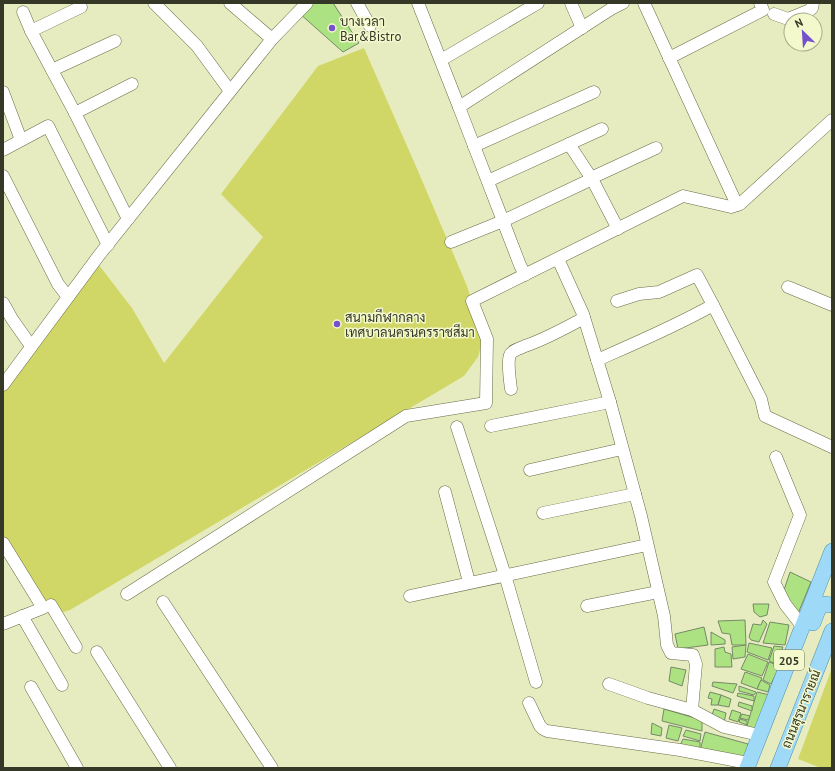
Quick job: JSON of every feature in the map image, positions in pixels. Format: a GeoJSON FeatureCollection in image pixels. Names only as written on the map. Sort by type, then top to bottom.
{"type":"FeatureCollection","features":[{"type":"Feature","properties":{"kind":"main road","name":"205"},"geometry":{"type":"LineString","coordinates":[[748,766],[832,551]]}},
{"type":"Feature","properties":{"kind":"main road"},"geometry":{"type":"LineString","coordinates":[[832,558],[828,576],[832,580]]}},
{"type":"Feature","properties":{"kind":"main road"},"geometry":{"type":"LineString","coordinates":[[794,647],[806,642],[818,610],[823,604],[832,605]]}},
{"type":"Feature","properties":{"kind":"main road","name":"ถนนสุรนารายณ์"},"geometry":{"type":"LineString","coordinates":[[825,649],[832,622]]}},
{"type":"Feature","properties":{"kind":"main road","name":"ถนนสุรนารายณ์"},"geometry":{"type":"LineString","coordinates":[[778,768],[832,631]]}},
{"type":"Feature","properties":{"kind":"street"},"geometry":{"type":"LineString","coordinates":[[154,3],[197,46],[230,91]]}},
{"type":"Feature","properties":{"kind":"street"},"geometry":{"type":"LineString","coordinates":[[230,3],[272,39]]}},
{"type":"Feature","properties":{"kind":"street"},"geometry":{"type":"LineString","coordinates":[[3,386],[31,346],[128,219],[272,39],[307,3]]}},
{"type":"Feature","properties":{"kind":"street"},"geometry":{"type":"LineString","coordinates":[[357,3],[370,26]]}},
{"type":"Feature","properties":{"kind":"street"},"geometry":{"type":"LineString","coordinates":[[418,3],[525,275]]}},
{"type":"Feature","properties":{"kind":"street"},"geometry":{"type":"LineString","coordinates":[[440,60],[538,3]]}},
{"type":"Feature","properties":{"kind":"street"},"geometry":{"type":"LineString","coordinates":[[571,3],[582,28]]}},
{"type":"Feature","properties":{"kind":"street"},"geometry":{"type":"LineString","coordinates":[[459,107],[623,3]]}},
{"type":"Feature","properties":{"kind":"street"},"geometry":{"type":"LineString","coordinates":[[644,3],[737,205]]}},
{"type":"Feature","properties":{"kind":"street"},"geometry":{"type":"LineString","coordinates":[[669,58],[763,10],[760,3]]}},
{"type":"Feature","properties":{"kind":"street"},"geometry":{"type":"LineString","coordinates":[[774,14],[788,18],[810,10],[813,3]]}},
{"type":"Feature","properties":{"kind":"street"},"geometry":{"type":"LineString","coordinates":[[31,31],[81,7]]}},
{"type":"Feature","properties":{"kind":"street"},"geometry":{"type":"LineString","coordinates":[[23,12],[31,31],[75,113],[128,219]]}},
{"type":"Feature","properties":{"kind":"street"},"geometry":{"type":"LineString","coordinates":[[52,70],[115,41]]}},
{"type":"Feature","properties":{"kind":"street"},"geometry":{"type":"LineString","coordinates":[[75,113],[132,84]]}},
{"type":"Feature","properties":{"kind":"street"},"geometry":{"type":"LineString","coordinates":[[3,92],[21,140]]}},
{"type":"Feature","properties":{"kind":"street"},"geometry":{"type":"LineString","coordinates":[[474,146],[594,92]]}},
{"type":"Feature","properties":{"kind":"street"},"geometry":{"type":"LineString","coordinates":[[126,594],[406,416],[486,403],[487,339],[472,301],[683,196],[731,207],[740,204],[832,120]]}},
{"type":"Feature","properties":{"kind":"street"},"geometry":{"type":"LineString","coordinates":[[3,150],[48,126],[108,245]]}},
{"type":"Feature","properties":{"kind":"street"},"geometry":{"type":"LineString","coordinates":[[488,181],[602,129]]}},
{"type":"Feature","properties":{"kind":"street"},"geometry":{"type":"LineString","coordinates":[[569,144],[591,179],[618,228]]}},
{"type":"Feature","properties":{"kind":"street"},"geometry":{"type":"LineString","coordinates":[[451,242],[503,221],[656,148]]}},
{"type":"Feature","properties":{"kind":"street"},"geometry":{"type":"LineString","coordinates":[[3,176],[58,284],[68,297]]}},
{"type":"Feature","properties":{"kind":"street"},"geometry":{"type":"LineString","coordinates":[[558,259],[584,318],[610,402],[648,545],[664,616],[667,645],[671,653],[694,655],[696,664],[692,710]]}},
{"type":"Feature","properties":{"kind":"street"},"geometry":{"type":"LineString","coordinates":[[617,301],[639,294],[659,292],[697,275],[761,399],[765,416],[832,447]]}},
{"type":"Feature","properties":{"kind":"street"},"geometry":{"type":"LineString","coordinates":[[788,287],[832,305]]}},
{"type":"Feature","properties":{"kind":"street"},"geometry":{"type":"LineString","coordinates":[[3,303],[31,346]]}},
{"type":"Feature","properties":{"kind":"street"},"geometry":{"type":"LineString","coordinates":[[597,360],[648,338],[713,305]]}},
{"type":"Feature","properties":{"kind":"street"},"geometry":{"type":"LineString","coordinates":[[511,389],[509,356],[511,353],[540,341],[584,318]]}},
{"type":"Feature","properties":{"kind":"street"},"geometry":{"type":"LineString","coordinates":[[491,426],[610,402]]}},
{"type":"Feature","properties":{"kind":"street"},"geometry":{"type":"LineString","coordinates":[[457,427],[505,576],[536,682]]}},
{"type":"Feature","properties":{"kind":"street"},"geometry":{"type":"LineString","coordinates":[[530,470],[622,449]]}},
{"type":"Feature","properties":{"kind":"street"},"geometry":{"type":"LineString","coordinates":[[776,457],[800,515],[774,582],[785,604],[802,626]]}},
{"type":"Feature","properties":{"kind":"street"},"geometry":{"type":"LineString","coordinates":[[445,492],[469,582]]}},
{"type":"Feature","properties":{"kind":"street"},"geometry":{"type":"LineString","coordinates":[[543,514],[635,494]]}},
{"type":"Feature","properties":{"kind":"street"},"geometry":{"type":"LineString","coordinates":[[3,543],[43,608],[3,624]]}},
{"type":"Feature","properties":{"kind":"street"},"geometry":{"type":"LineString","coordinates":[[410,596],[469,582],[505,576],[648,545]]}},
{"type":"Feature","properties":{"kind":"street"},"geometry":{"type":"LineString","coordinates":[[587,606],[658,592]]}},
{"type":"Feature","properties":{"kind":"street"},"geometry":{"type":"LineString","coordinates":[[163,602],[272,768]]}},
{"type":"Feature","properties":{"kind":"street"},"geometry":{"type":"LineString","coordinates":[[51,605],[76,647]]}},
{"type":"Feature","properties":{"kind":"street"},"geometry":{"type":"LineString","coordinates":[[22,616],[62,685]]}},
{"type":"Feature","properties":{"kind":"street"},"geometry":{"type":"LineString","coordinates":[[97,652],[170,768]]}},
{"type":"Feature","properties":{"kind":"street"},"geometry":{"type":"LineString","coordinates":[[609,684],[648,698],[692,710],[724,727],[760,735]]}},
{"type":"Feature","properties":{"kind":"street"},"geometry":{"type":"LineString","coordinates":[[31,687],[77,768]]}},
{"type":"Feature","properties":{"kind":"street"},"geometry":{"type":"LineString","coordinates":[[529,703],[540,726],[547,731],[680,750],[748,766]]}},
{"type":"Feature","properties":{"kind":"green space","name":"สนามกีฬากลาง เทศบาลนครนครราชสีมา"},"geometry":{"type":"Polygon","coordinates":[[[364,48],[467,286],[483,339],[478,357],[464,376],[70,610],[50,616],[3,542],[3,387],[95,260],[132,308],[164,363],[263,237],[221,194],[318,66],[364,48]]]}},
{"type":"Feature","properties":{"kind":"green space"},"geometry":{"type":"Polygon","coordinates":[[[832,668],[832,768],[821,768],[798,759],[832,668]]]}},
{"type":"Feature","properties":{"kind":"building","name":"บางเวลา Bar&Bistro"},"geometry":{"type":"Polygon","coordinates":[[[309,3],[333,3],[359,43],[343,52],[299,13],[309,3]]]}},
{"type":"Feature","properties":{"kind":"building"},"geometry":{"type":"Polygon","coordinates":[[[790,572],[811,582],[797,616],[783,593],[790,572]]]}},
{"type":"Feature","properties":{"kind":"building"},"geometry":{"type":"Polygon","coordinates":[[[753,604],[769,604],[767,615],[760,617],[754,612],[753,604]]]}},
{"type":"Feature","properties":{"kind":"building"},"geometry":{"type":"Polygon","coordinates":[[[745,620],[746,645],[732,645],[730,634],[722,633],[718,621],[745,620]]]}},
{"type":"Feature","properties":{"kind":"building"},"geometry":{"type":"Polygon","coordinates":[[[763,620],[767,624],[759,642],[751,640],[749,637],[753,624],[761,625],[763,620]]]}},
{"type":"Feature","properties":{"kind":"building"},"geometry":{"type":"Polygon","coordinates":[[[770,622],[789,625],[785,645],[763,643],[770,622]]]}},
{"type":"Feature","properties":{"kind":"building"},"geometry":{"type":"Polygon","coordinates":[[[704,627],[708,645],[678,649],[675,634],[704,627]]]}},
{"type":"Feature","properties":{"kind":"building"},"geometry":{"type":"Polygon","coordinates":[[[711,632],[725,640],[725,644],[711,645],[711,632]]]}},
{"type":"Feature","properties":{"kind":"building"},"geometry":{"type":"Polygon","coordinates":[[[749,643],[772,648],[768,660],[747,652],[749,643]]]}},
{"type":"Feature","properties":{"kind":"building"},"geometry":{"type":"Polygon","coordinates":[[[746,645],[745,657],[733,659],[732,647],[746,645]]]}},
{"type":"Feature","properties":{"kind":"building"},"geometry":{"type":"Polygon","coordinates":[[[774,646],[783,647],[778,660],[780,662],[779,665],[769,661],[774,646]]]}},
{"type":"Feature","properties":{"kind":"building"},"geometry":{"type":"Polygon","coordinates":[[[724,647],[725,652],[731,654],[732,667],[715,667],[715,649],[724,647]]]}},
{"type":"Feature","properties":{"kind":"building"},"geometry":{"type":"Polygon","coordinates":[[[748,654],[768,662],[762,676],[741,669],[748,654]]]}},
{"type":"Feature","properties":{"kind":"building"},"geometry":{"type":"Polygon","coordinates":[[[769,662],[780,666],[771,684],[763,680],[769,662]]]}},
{"type":"Feature","properties":{"kind":"building"},"geometry":{"type":"Polygon","coordinates":[[[671,667],[686,670],[682,686],[669,681],[671,667]]]}},
{"type":"Feature","properties":{"kind":"building"},"geometry":{"type":"Polygon","coordinates":[[[745,672],[762,678],[757,689],[741,683],[745,672]]]}},
{"type":"Feature","properties":{"kind":"building"},"geometry":{"type":"Polygon","coordinates":[[[761,680],[770,685],[768,692],[757,689],[761,680]]]}},
{"type":"Feature","properties":{"kind":"building"},"geometry":{"type":"Polygon","coordinates":[[[713,682],[737,684],[733,693],[712,686],[713,682]]]}},
{"type":"Feature","properties":{"kind":"building"},"geometry":{"type":"Polygon","coordinates":[[[739,686],[756,692],[754,695],[739,691],[739,686]]]}},
{"type":"Feature","properties":{"kind":"building"},"geometry":{"type":"Polygon","coordinates":[[[710,692],[721,695],[718,705],[711,705],[712,699],[708,698],[710,692]]]}},
{"type":"Feature","properties":{"kind":"building"},"geometry":{"type":"Polygon","coordinates":[[[757,692],[770,695],[756,732],[746,729],[757,692]]]}},
{"type":"Feature","properties":{"kind":"building"},"geometry":{"type":"Polygon","coordinates":[[[738,693],[754,696],[754,701],[737,696],[738,693]]]}},
{"type":"Feature","properties":{"kind":"building"},"geometry":{"type":"Polygon","coordinates":[[[721,695],[731,699],[729,707],[718,705],[721,695]]]}},
{"type":"Feature","properties":{"kind":"building"},"geometry":{"type":"Polygon","coordinates":[[[739,702],[752,706],[752,711],[738,706],[739,702]]]}},
{"type":"Feature","properties":{"kind":"building"},"geometry":{"type":"Polygon","coordinates":[[[664,709],[702,720],[702,731],[662,721],[664,709]]]}},
{"type":"Feature","properties":{"kind":"building"},"geometry":{"type":"Polygon","coordinates":[[[714,709],[726,713],[724,723],[711,718],[714,709]]]}},
{"type":"Feature","properties":{"kind":"building"},"geometry":{"type":"Polygon","coordinates":[[[732,710],[741,713],[738,722],[729,719],[732,710]]]}},
{"type":"Feature","properties":{"kind":"building"},"geometry":{"type":"Polygon","coordinates":[[[742,714],[750,716],[748,720],[740,718],[742,714]]]}},
{"type":"Feature","properties":{"kind":"building"},"geometry":{"type":"Polygon","coordinates":[[[740,719],[747,721],[747,725],[739,722],[740,719]]]}},
{"type":"Feature","properties":{"kind":"building"},"geometry":{"type":"Polygon","coordinates":[[[652,723],[662,728],[661,736],[651,734],[652,723]]]}},
{"type":"Feature","properties":{"kind":"building"},"geometry":{"type":"Polygon","coordinates":[[[669,725],[682,728],[678,741],[666,738],[669,725]]]}},
{"type":"Feature","properties":{"kind":"building"},"geometry":{"type":"Polygon","coordinates":[[[686,730],[701,734],[700,741],[683,736],[686,730]]]}},
{"type":"Feature","properties":{"kind":"building"},"geometry":{"type":"Polygon","coordinates":[[[705,732],[748,744],[744,760],[700,750],[705,732]]]}},
{"type":"Feature","properties":{"kind":"building"},"geometry":{"type":"Polygon","coordinates":[[[683,739],[700,742],[700,750],[679,748],[683,739]]]}},
{"type":"Feature","properties":{"kind":"place","name":"บางเวลา Bar&Bistro"},"geometry":{"type":"Point","coordinates":[332,28]}},
{"type":"Feature","properties":{"kind":"place","name":"สนามกีฬากลาง เทศบาลนครนครราชสีมา"},"geometry":{"type":"Point","coordinates":[337,324]}}]}
